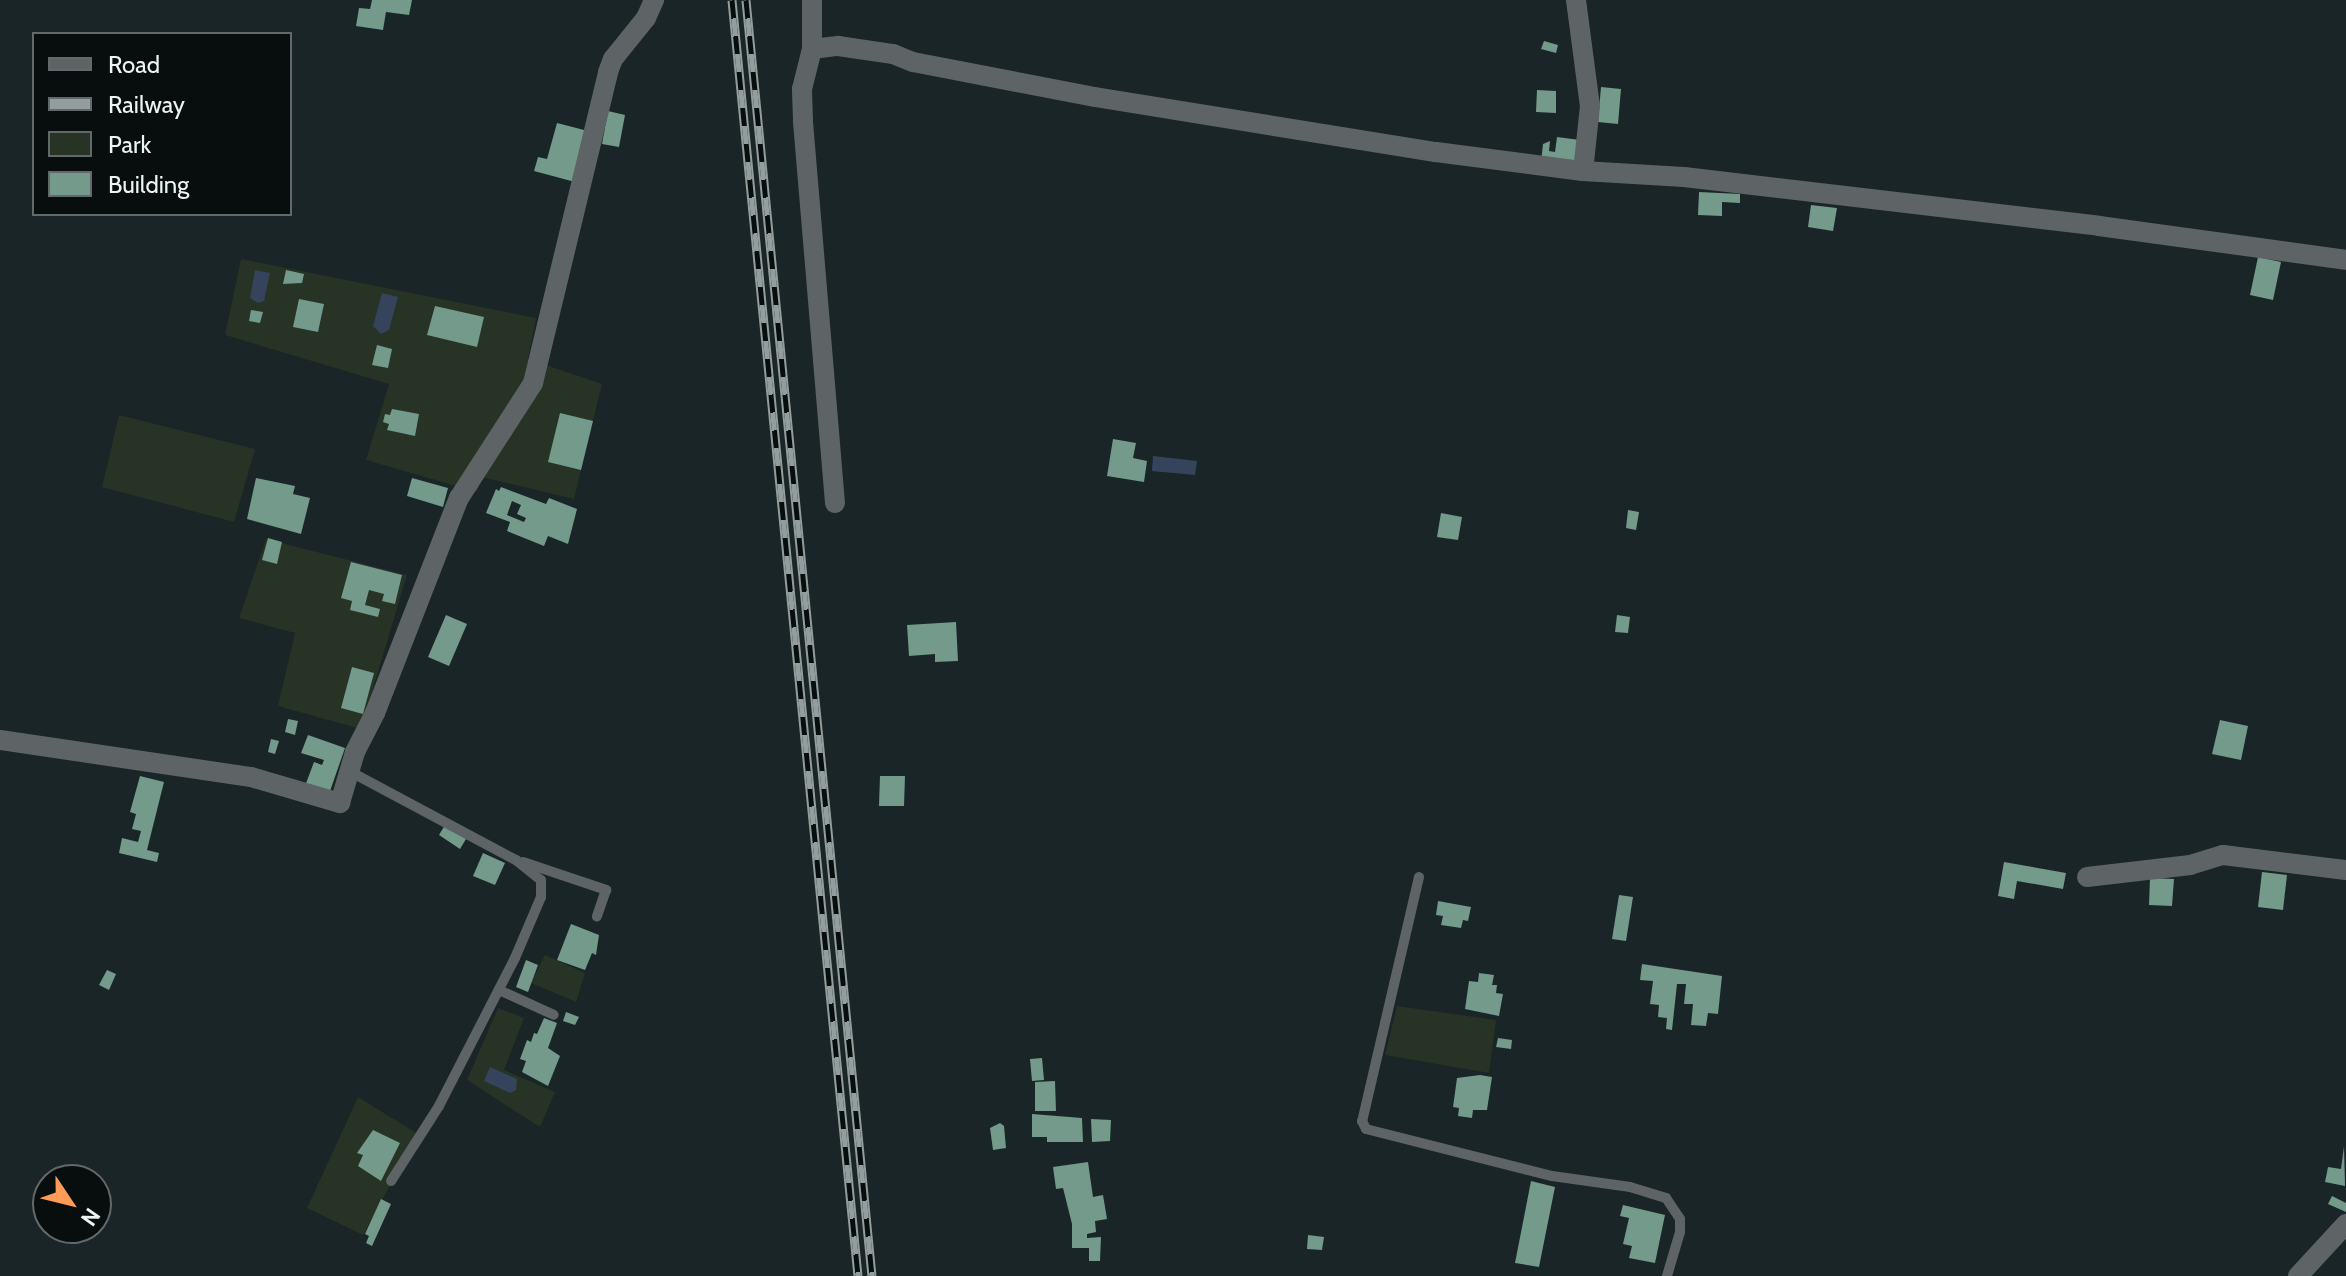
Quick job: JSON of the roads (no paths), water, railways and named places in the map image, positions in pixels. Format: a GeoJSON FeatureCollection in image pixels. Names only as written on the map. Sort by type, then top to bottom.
{"type":"FeatureCollection","features":[{"type":"Feature","properties":{"kind":"street"},"geometry":{"type":"LineString","coordinates":[[0,740],[251,777],[340,803],[349,771],[459,498],[533,383],[608,72],[613,59],[646,18],[654,0]]}},
{"type":"Feature","properties":{"kind":"street"},"geometry":{"type":"LineString","coordinates":[[812,0],[812,49],[802,89],[803,120],[835,503]]}},
{"type":"Feature","properties":{"kind":"street"},"geometry":{"type":"LineString","coordinates":[[1576,0],[1590,106],[1583,171]]}},
{"type":"Feature","properties":{"kind":"street"},"geometry":{"type":"LineString","coordinates":[[812,49],[838,46],[893,54],[913,62],[1095,97],[1436,152],[1583,171],[1684,177],[2099,226],[2346,260]]}},
{"type":"Feature","properties":{"kind":"street"},"geometry":{"type":"LineString","coordinates":[[2087,877],[2190,865],[2223,855],[2346,870]]}},
{"type":"Feature","properties":{"kind":"street"},"geometry":{"type":"LineString","coordinates":[[2298,1276],[2346,1224]]}},
{"type":"Feature","properties":{"kind":"lane"},"geometry":{"type":"LineString","coordinates":[[349,771],[516,860],[606,890],[597,916]]}},
{"type":"Feature","properties":{"kind":"lane"},"geometry":{"type":"LineString","coordinates":[[391,1181],[439,1106],[499,990],[541,897],[541,880],[516,860]]}},
{"type":"Feature","properties":{"kind":"lane"},"geometry":{"type":"LineString","coordinates":[[1419,877],[1362,1121],[1366,1129],[1552,1176],[1630,1187],[1666,1198],[1680,1219],[1680,1232],[1667,1276]]}},
{"type":"Feature","properties":{"kind":"lane"},"geometry":{"type":"LineString","coordinates":[[499,990],[554,1015]]}},
{"type":"Feature","properties":{"kind":"water"},"geometry":{"type":"Polygon","coordinates":[[[255,270],[270,273],[264,301],[258,303],[250,298],[255,270]]]}},
{"type":"Feature","properties":{"kind":"water"},"geometry":{"type":"Polygon","coordinates":[[[382,293],[398,297],[389,330],[381,334],[373,326],[382,293]]]}},
{"type":"Feature","properties":{"kind":"water"},"geometry":{"type":"Polygon","coordinates":[[[1153,456],[1197,461],[1195,475],[1152,471],[1153,456]]]}},
{"type":"Feature","properties":{"kind":"water"},"geometry":{"type":"Polygon","coordinates":[[[490,1067],[517,1079],[516,1090],[510,1093],[484,1081],[490,1067]]]}},
{"type":"Feature","properties":{"kind":"railway"},"geometry":{"type":"LineString","coordinates":[[732,0],[858,1276]]}},
{"type":"Feature","properties":{"kind":"railway"},"geometry":{"type":"LineString","coordinates":[[746,0],[872,1276]]}}]}
